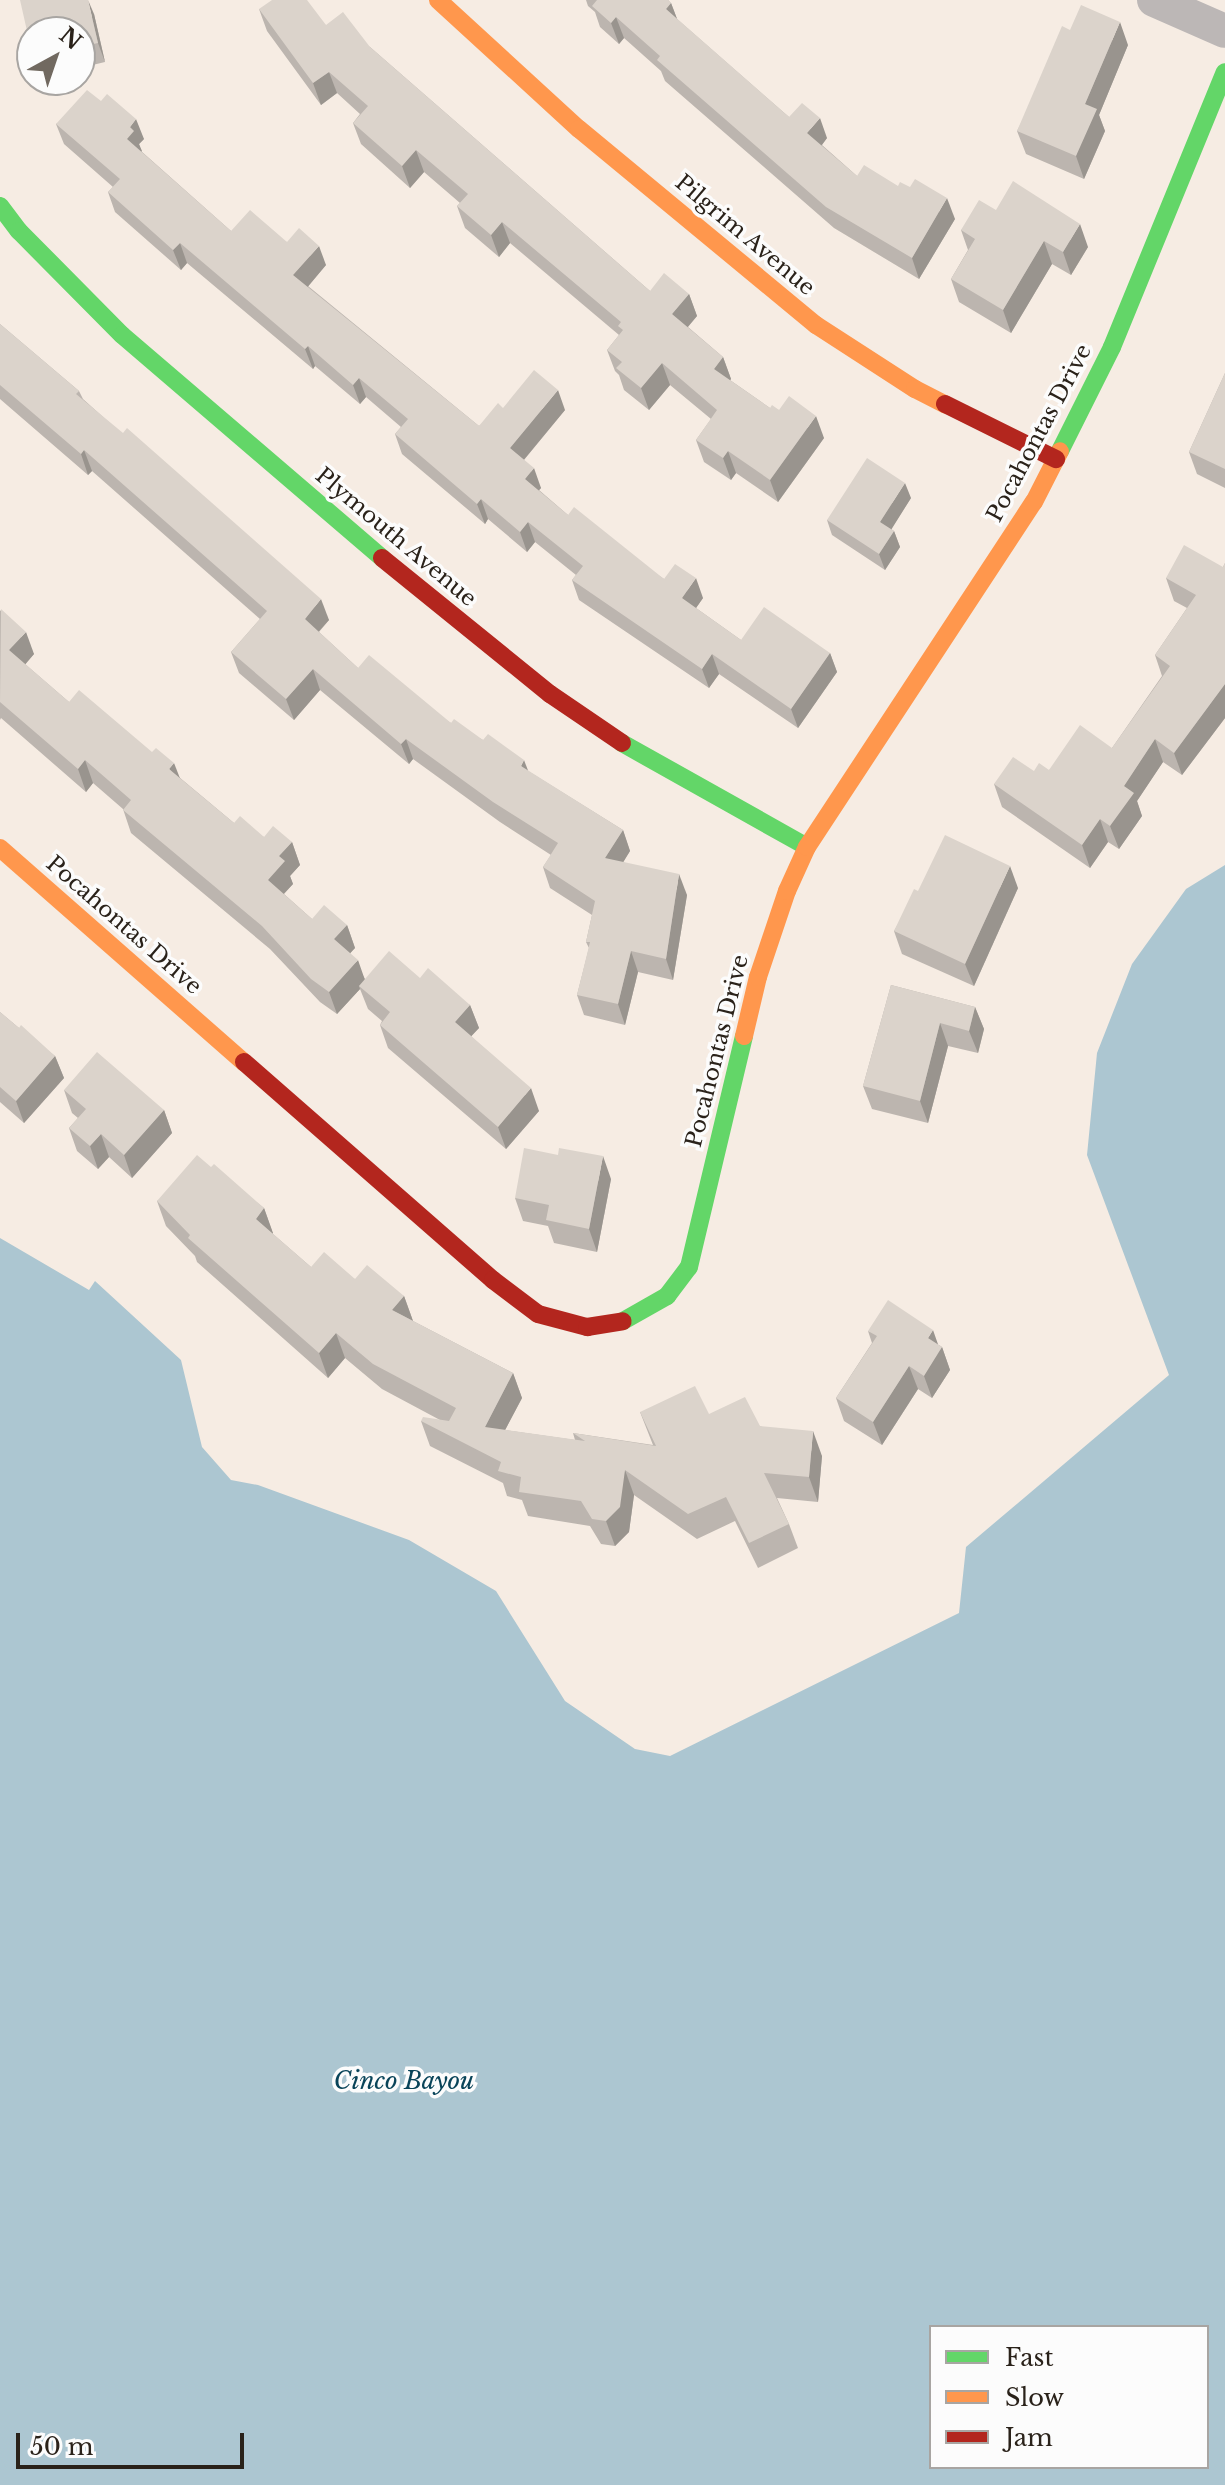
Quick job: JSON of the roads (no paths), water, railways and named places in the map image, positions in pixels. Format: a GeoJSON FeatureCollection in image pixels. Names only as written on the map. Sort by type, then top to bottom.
{"type":"FeatureCollection","features":[{"type":"Feature","properties":{"kind":"street","name":"Pilgrim Avenue"},"geometry":{"type":"LineString","coordinates":[[438,0],[579,129],[816,325],[915,389],[1056,459]]}},
{"type":"Feature","properties":{"kind":"street"},"geometry":{"type":"LineString","coordinates":[[1154,0],[1225,31]]}},
{"type":"Feature","properties":{"kind":"street","name":"Pocahontas Drive"},"geometry":{"type":"LineString","coordinates":[[0,848],[493,1280],[538,1314],[563,1324],[587,1327],[618,1323],[644,1312],[667,1296],[689,1267],[758,977],[787,891],[807,847],[1034,502],[1112,347],[1225,72]]}},
{"type":"Feature","properties":{"kind":"street","name":"Plymouth Avenue"},"geometry":{"type":"LineString","coordinates":[[0,206],[19,231],[122,335],[376,553],[550,694],[622,743],[807,847]]}},
{"type":"Feature","properties":{"kind":"water","name":"Cinco Bayou"},"geometry":{"type":"Polygon","coordinates":[[[1225,865],[1225,2485],[0,2485],[0,1238],[89,1290],[95,1281],[181,1360],[202,1447],[231,1480],[258,1485],[409,1540],[496,1591],[565,1701],[635,1749],[670,1756],[959,1613],[966,1547],[1169,1375],[1087,1155],[1097,1053],[1132,964],[1186,889],[1225,865]]]}}]}
